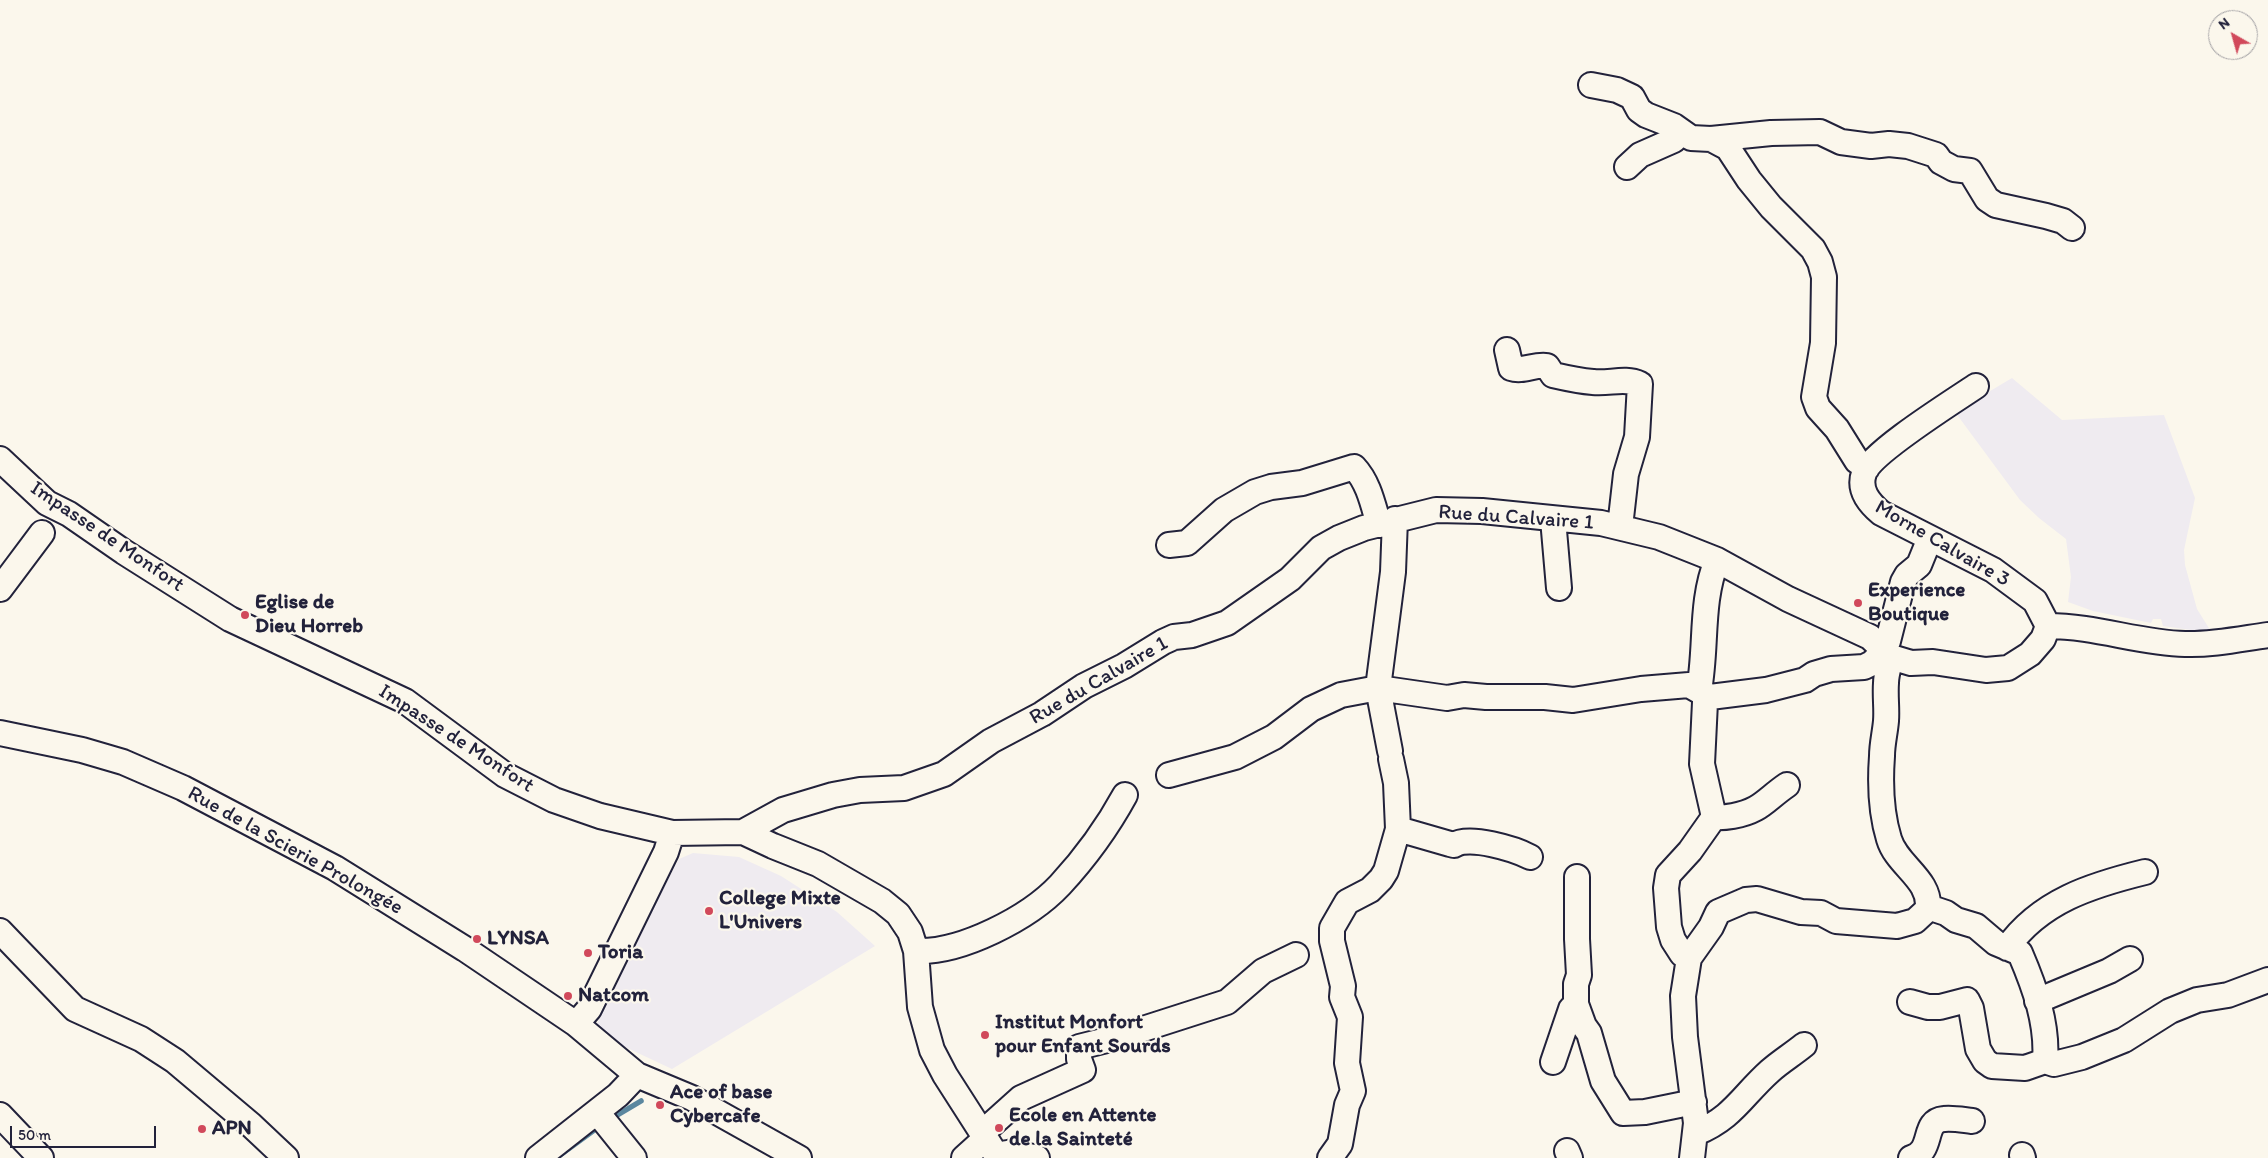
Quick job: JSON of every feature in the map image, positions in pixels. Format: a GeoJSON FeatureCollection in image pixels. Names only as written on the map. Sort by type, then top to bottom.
{"type":"FeatureCollection","features":[{"type":"Feature","properties":{"kind":"street"},"geometry":{"type":"LineString","coordinates":[[1591,85],[1617,90],[1632,97],[1639,110],[1646,115],[1674,126],[1692,138],[1711,139],[1771,133],[1820,132],[1841,142],[1871,146],[1889,144],[1908,146],[1936,155],[1941,162],[1954,169],[1970,171],[1987,199],[1996,205],[2054,219],[2072,228]]}},
{"type":"Feature","properties":{"kind":"street"},"geometry":{"type":"LineString","coordinates":[[1627,167],[1640,155],[1674,140],[1681,131]]}},
{"type":"Feature","properties":{"kind":"street"},"geometry":{"type":"LineString","coordinates":[[1711,139],[1728,148],[1749,180],[1771,207],[1813,249],[1820,262],[1824,277],[1823,343],[1814,397],[1818,408],[1833,424],[1857,461],[1867,468]]}},
{"type":"Feature","properties":{"kind":"street"},"geometry":{"type":"LineString","coordinates":[[1507,350],[1511,368],[1517,370],[1537,364],[1547,366],[1554,375],[1578,380],[1595,382],[1632,380],[1640,384],[1637,437],[1626,474],[1620,527]]}},
{"type":"Feature","properties":{"kind":"street","name":"Morne Calvaire 3"},"geometry":{"type":"LineString","coordinates":[[1976,386],[1921,423],[1879,455],[1867,468],[1862,486],[1868,502],[1881,513],[1993,570],[2035,601],[2048,626]]}},
{"type":"Feature","properties":{"kind":"street","name":"Impasse de Monfort"},"geometry":{"type":"LineString","coordinates":[[0,460],[47,503],[69,514],[202,602],[230,619],[405,701],[432,719],[456,740],[521,784],[576,809],[672,833]]}},
{"type":"Feature","properties":{"kind":"street"},"geometry":{"type":"LineString","coordinates":[[1169,546],[1187,543],[1224,510],[1255,492],[1271,486],[1302,483],[1354,467],[1361,474],[1371,496],[1387,522],[1393,572],[1378,688],[1396,783],[1398,829],[1386,871],[1381,879],[1370,890],[1347,902],[1332,928],[1332,941],[1343,986],[1342,997],[1350,1017],[1347,1063],[1353,1091],[1347,1105],[1340,1144],[1330,1158]]}},
{"type":"Feature","properties":{"kind":"street","name":"Rue du Calvaire 1"},"geometry":{"type":"LineString","coordinates":[[744,832],[783,810],[833,795],[860,790],[904,788],[944,774],[991,741],[1042,714],[1084,686],[1124,666],[1163,642],[1174,637],[1192,635],[1227,623],[1290,579],[1321,548],[1364,528],[1436,510],[1482,511],[1601,523],[1659,536],[1717,560],[1788,599],[1870,637],[1888,654],[1911,663],[1933,662],[1986,670],[2008,668],[2030,654],[2043,639],[2048,626]]}},
{"type":"Feature","properties":{"kind":"street"},"geometry":{"type":"LineString","coordinates":[[1553,519],[1559,588]]}},
{"type":"Feature","properties":{"kind":"street"},"geometry":{"type":"LineString","coordinates":[[0,589],[42,533]]}},
{"type":"Feature","properties":{"kind":"street"},"geometry":{"type":"LineString","coordinates":[[1692,1158],[1696,1133],[1694,1102],[1685,1037],[1684,996],[1689,958],[1711,927],[1718,912],[1746,900],[1757,899],[1801,912],[1821,913],[1836,921],[1897,926],[1915,921],[1928,909],[1929,899],[1920,881],[1900,861],[1890,841],[1885,822],[1882,755],[1886,721],[1888,654],[1903,582],[1907,575],[1919,566],[1930,538]]}},
{"type":"Feature","properties":{"kind":"street"},"geometry":{"type":"LineString","coordinates":[[1689,958],[1682,954],[1673,940],[1669,927],[1666,888],[1668,875],[1690,851],[1714,817],[1702,764],[1705,702],[1705,610],[1710,578],[1717,560]]}},
{"type":"Feature","properties":{"kind":"street"},"geometry":{"type":"LineString","coordinates":[[2048,626],[2095,629],[2183,644],[2210,644],[2268,635]]}},
{"type":"Feature","properties":{"kind":"street"},"geometry":{"type":"LineString","coordinates":[[1169,775],[1235,757],[1274,737],[1311,709],[1341,695],[1378,688],[1447,698],[1464,695],[1486,698],[1545,696],[1573,700],[1641,689],[1689,685],[1704,693],[1766,690],[1805,680],[1814,674],[1830,669],[1864,667],[1888,654]]}},
{"type":"Feature","properties":{"kind":"street","name":"Rue de la Scierie Prolongée"},"geometry":{"type":"LineString","coordinates":[[0,733],[82,750],[123,762],[183,788],[335,868],[465,949],[576,1024],[637,1075],[692,1098],[799,1158]]}},
{"type":"Feature","properties":{"kind":"street"},"geometry":{"type":"LineString","coordinates":[[1714,817],[1720,818],[1750,813],[1768,801],[1786,785]]}},
{"type":"Feature","properties":{"kind":"street"},"geometry":{"type":"LineString","coordinates":[[916,951],[932,952],[954,947],[988,934],[1027,912],[1059,887],[1095,842],[1125,796]]}},
{"type":"Feature","properties":{"kind":"street"},"geometry":{"type":"LineString","coordinates":[[1398,829],[1454,845],[1460,842],[1487,844],[1518,850],[1530,857]]}},
{"type":"Feature","properties":{"kind":"street","name":"Rue du Calvaire 1"},"geometry":{"type":"LineString","coordinates":[[672,833],[744,832],[818,864],[882,901],[898,914],[910,932],[916,951],[920,1007],[932,1050],[983,1136],[995,1152],[1004,1154],[1012,1152],[1037,1158]]}},
{"type":"Feature","properties":{"kind":"street"},"geometry":{"type":"LineString","coordinates":[[576,1024],[589,1009],[666,852],[672,833]]}},
{"type":"Feature","properties":{"kind":"street"},"geometry":{"type":"LineString","coordinates":[[2007,948],[2020,929],[2061,902],[2096,886],[2144,872]]}},
{"type":"Feature","properties":{"kind":"street"},"geometry":{"type":"LineString","coordinates":[[1577,877],[1579,975],[1576,984],[1576,1004],[1589,1033],[1602,1081],[1623,1113],[1645,1112],[1694,1102]]}},
{"type":"Feature","properties":{"kind":"street"},"geometry":{"type":"LineString","coordinates":[[1928,909],[1946,913],[1956,920],[1976,926],[1996,943],[2020,954],[2044,1025],[2047,1044],[2045,1062]]}},
{"type":"Feature","properties":{"kind":"street"},"geometry":{"type":"LineString","coordinates":[[0,931],[76,1009],[141,1038],[175,1061],[244,1118],[286,1158]]}},
{"type":"Feature","properties":{"kind":"street"},"geometry":{"type":"LineString","coordinates":[[964,1158],[1021,1098],[1083,1070],[1079,1059],[1079,1047],[1115,1038],[1221,1004],[1238,993],[1263,971],[1296,955]]}},
{"type":"Feature","properties":{"kind":"street"},"geometry":{"type":"LineString","coordinates":[[2037,1000],[2109,971],[2130,959]]}},
{"type":"Feature","properties":{"kind":"street"},"geometry":{"type":"LineString","coordinates":[[1910,1002],[1928,1007],[1940,1007],[1968,1000],[1978,1050],[1985,1061],[1992,1066],[2025,1068],[2045,1062],[2054,1064],[2082,1057],[2124,1040],[2170,1011],[2197,1000],[2228,995],[2268,980]]}},
{"type":"Feature","properties":{"kind":"street"},"geometry":{"type":"LineString","coordinates":[[1553,1062],[1571,1009],[1576,1004]]}},
{"type":"Feature","properties":{"kind":"street"},"geometry":{"type":"LineString","coordinates":[[1696,1133],[1710,1127],[1737,1107],[1770,1071],[1804,1045]]}},
{"type":"Feature","properties":{"kind":"street"},"geometry":{"type":"LineString","coordinates":[[538,1158],[604,1120],[618,1095],[637,1075]]}},
{"type":"Feature","properties":{"kind":"street"},"geometry":{"type":"LineString","coordinates":[[0,1115],[40,1158]]}},
{"type":"Feature","properties":{"kind":"street"},"geometry":{"type":"LineString","coordinates":[[1911,1158],[1923,1151],[1928,1143],[1929,1129],[1936,1121],[1943,1119],[1972,1121]]}},
{"type":"Feature","properties":{"kind":"street"},"geometry":{"type":"LineString","coordinates":[[604,1120],[634,1158]]}},
{"type":"Feature","properties":{"kind":"shaded area"},"geometry":{"type":"Polygon","coordinates":[[[2012,378],[2062,420],[2164,415],[2195,498],[2184,550],[2185,565],[2197,609],[2212,633],[2163,626],[2161,619],[2153,619],[2151,623],[2093,611],[2068,602],[2071,577],[2066,539],[2020,500],[1955,412],[2012,378]]]}},
{"type":"Feature","properties":{"kind":"shaded area"},"geometry":{"type":"Polygon","coordinates":[[[693,853],[739,857],[781,876],[837,912],[875,946],[672,1069],[621,1045],[597,1024],[642,928],[679,859],[693,853]]]}},
{"type":"Feature","properties":{"kind":"waterway"},"geometry":{"type":"LineString","coordinates":[[609,1120],[641,1101]]}},
{"type":"Feature","properties":{"kind":"waterway"},"geometry":{"type":"LineString","coordinates":[[560,1155],[601,1125]]}},
{"type":"Feature","properties":{"kind":"place","name":"Experience Boutique"},"geometry":{"type":"Point","coordinates":[1858,603]}},
{"type":"Feature","properties":{"kind":"place","name":"Eglise de Dieu Horreb"},"geometry":{"type":"Point","coordinates":[245,615]}},
{"type":"Feature","properties":{"kind":"place","name":"College Mixte L'Univers"},"geometry":{"type":"Point","coordinates":[709,911]}},
{"type":"Feature","properties":{"kind":"place","name":"LYNSA"},"geometry":{"type":"Point","coordinates":[477,939]}},
{"type":"Feature","properties":{"kind":"place","name":"Toria"},"geometry":{"type":"Point","coordinates":[588,953]}},
{"type":"Feature","properties":{"kind":"place","name":"Natcom"},"geometry":{"type":"Point","coordinates":[568,996]}},
{"type":"Feature","properties":{"kind":"place","name":"Institut Monfort pour Enfant Sourds"},"geometry":{"type":"Point","coordinates":[985,1035]}},
{"type":"Feature","properties":{"kind":"place","name":"Ace of base Cybercafe"},"geometry":{"type":"Point","coordinates":[660,1105]}},
{"type":"Feature","properties":{"kind":"place","name":"Ecole en Attente de la Sainteté"},"geometry":{"type":"Point","coordinates":[999,1128]}},
{"type":"Feature","properties":{"kind":"place","name":"APN"},"geometry":{"type":"Point","coordinates":[202,1129]}}]}
